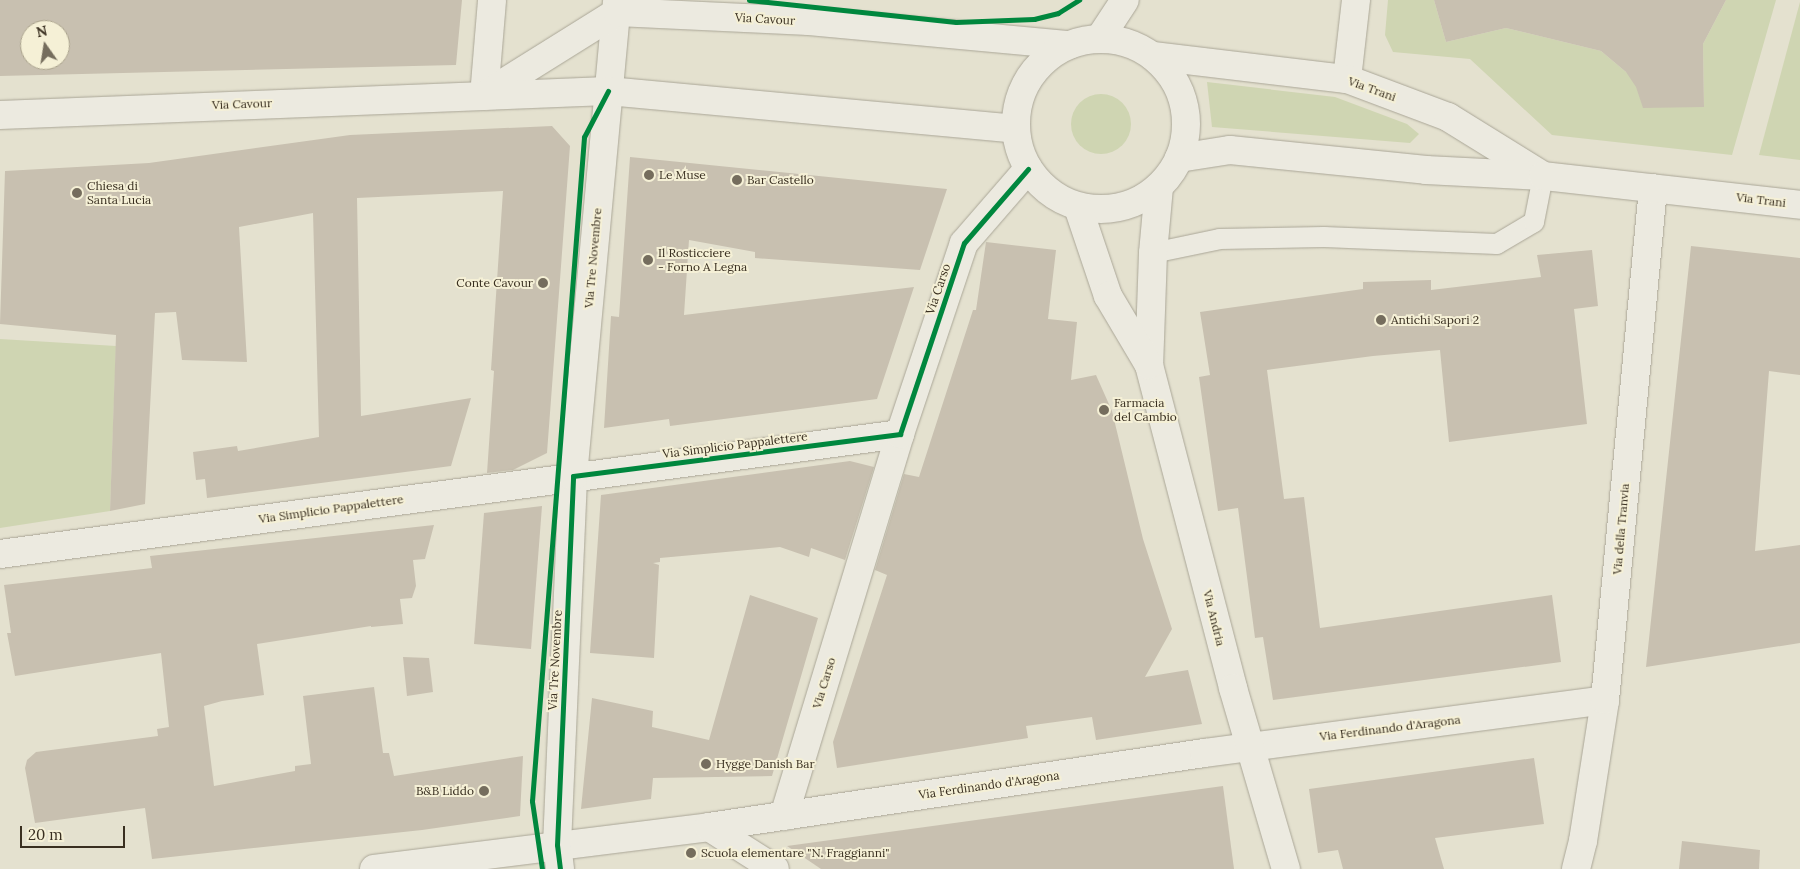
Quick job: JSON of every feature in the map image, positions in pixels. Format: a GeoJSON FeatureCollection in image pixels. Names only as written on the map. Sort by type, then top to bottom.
{"type":"FeatureCollection","features":[{"type":"Feature","properties":{"kind":"street"},"geometry":{"type":"LineString","coordinates":[[484,96],[492,0]]}},
{"type":"Feature","properties":{"kind":"street"},"geometry":{"type":"LineString","coordinates":[[1100,38],[1125,0]]}},
{"type":"Feature","properties":{"kind":"street"},"geometry":{"type":"LineString","coordinates":[[1347,79],[1356,0]]}},
{"type":"Feature","properties":{"kind":"street"},"geometry":{"type":"LineString","coordinates":[[484,96],[617,6]]}},
{"type":"Feature","properties":{"kind":"street","name":"Via Cavour"},"geometry":{"type":"LineString","coordinates":[[617,6],[1069,44]]}},
{"type":"Feature","properties":{"kind":"street","name":"Via Tre Novembre"},"geometry":{"type":"LineString","coordinates":[[558,857],[573,476],[617,6]]}},
{"type":"Feature","properties":{"kind":"street"},"geometry":{"type":"LineString","coordinates":[[1100,38],[1122,41],[1153,56],[1167,69],[1178,85],[1184,103],[1186,122],[1185,141],[1179,158],[1171,174],[1159,187],[1141,199],[1121,207],[1100,209],[1078,206],[1058,198],[1041,186],[1028,169],[1019,150],[1015,129],[1016,107],[1024,86],[1036,68],[1053,53],[1069,44],[1100,38]]}},
{"type":"Feature","properties":{"kind":"street","name":"Via Trani"},"geometry":{"type":"LineString","coordinates":[[1153,56],[1347,79],[1448,117],[1543,176]]}},
{"type":"Feature","properties":{"kind":"street","name":"Via Cavour"},"geometry":{"type":"LineString","coordinates":[[0,115],[608,91],[1015,129]]}},
{"type":"Feature","properties":{"kind":"street","name":"Via Trani"},"geometry":{"type":"LineString","coordinates":[[1179,158],[1230,150],[1426,170],[1543,176],[1800,205]]}},
{"type":"Feature","properties":{"kind":"street","name":"Via Carso"},"geometry":{"type":"LineString","coordinates":[[784,816],[900,434],[964,243],[1028,169]]}},
{"type":"Feature","properties":{"kind":"street","name":"Via Andria"},"geometry":{"type":"LineString","coordinates":[[1149,365],[1153,252],[1159,187]]}},
{"type":"Feature","properties":{"kind":"street","name":"Via della Tranvia"},"geometry":{"type":"LineString","coordinates":[[1576,869],[1583,841],[1604,700],[1653,188]]}},
{"type":"Feature","properties":{"kind":"street","name":"Via Andria"},"geometry":{"type":"LineString","coordinates":[[1078,206],[1108,296],[1149,365],[1232,688],[1286,869]]}},
{"type":"Feature","properties":{"kind":"street","name":"Via Simplicio Pappalettere"},"geometry":{"type":"LineString","coordinates":[[0,554],[573,476],[900,434]]}},
{"type":"Feature","properties":{"kind":"street","name":"Via Ferdinando d'Aragona"},"geometry":{"type":"LineString","coordinates":[[374,869],[558,857],[709,827],[1251,747],[1604,700]]}},
{"type":"Feature","properties":{"kind":"street"},"geometry":{"type":"LineString","coordinates":[[709,827],[775,869]]}},
{"type":"Feature","properties":{"kind":"lane"},"geometry":{"type":"LineString","coordinates":[[1153,252],[1220,239],[1258,238],[1324,237],[1497,244],[1534,222],[1543,176]]}},
{"type":"Feature","properties":{"kind":"green space"},"geometry":{"type":"Polygon","coordinates":[[[1388,0],[1434,0],[1446,42],[1506,28],[1601,51],[1626,72],[1704,107],[1703,44],[1726,0],[1776,0],[1732,155],[1552,135],[1470,59],[1393,52],[1385,35],[1388,0]]]}},
{"type":"Feature","properties":{"kind":"green space"},"geometry":{"type":"Polygon","coordinates":[[[1800,2],[1800,160],[1759,155],[1800,2]]]}},
{"type":"Feature","properties":{"kind":"green space"},"geometry":{"type":"Polygon","coordinates":[[[1207,82],[1335,97],[1407,124],[1419,134],[1410,143],[1212,127],[1207,82]]]}},
{"type":"Feature","properties":{"kind":"green space"},"geometry":{"type":"Polygon","coordinates":[[[1101,94],[1117,99],[1122,103],[1126,108],[1131,124],[1126,140],[1122,145],[1117,149],[1101,154],[1085,149],[1080,145],[1076,140],[1071,124],[1076,108],[1080,103],[1085,99],[1101,94]]]}},
{"type":"Feature","properties":{"kind":"green space"},"geometry":{"type":"Polygon","coordinates":[[[0,339],[116,346],[110,511],[0,528],[0,339]]]}},
{"type":"Feature","properties":{"kind":"building"},"geometry":{"type":"Polygon","coordinates":[[[0,0],[462,0],[456,65],[0,76],[0,0]]]}},
{"type":"Feature","properties":{"kind":"building"},"geometry":{"type":"Polygon","coordinates":[[[1434,0],[1726,0],[1703,44],[1704,107],[1643,108],[1636,87],[1626,72],[1601,51],[1506,28],[1446,42],[1434,0]]]}},
{"type":"Feature","properties":{"kind":"building"},"geometry":{"type":"Polygon","coordinates":[[[552,126],[570,146],[547,453],[513,470],[487,473],[494,371],[491,370],[503,191],[357,198],[361,416],[471,398],[451,466],[207,498],[205,479],[196,480],[193,452],[237,446],[238,451],[319,437],[313,213],[239,227],[247,362],[182,360],[176,312],[155,313],[145,504],[110,511],[116,335],[0,324],[5,171],[149,163],[350,135],[552,126]]]}},
{"type":"Feature","properties":{"kind":"building"},"geometry":{"type":"Polygon","coordinates":[[[630,157],[947,189],[920,270],[755,258],[755,252],[689,240],[684,315],[914,287],[877,399],[670,426],[669,419],[604,428],[611,316],[619,317],[630,157]]]}},
{"type":"Feature","properties":{"kind":"building"},"geometry":{"type":"Polygon","coordinates":[[[986,242],[1056,250],[1048,319],[1077,322],[1071,380],[1096,375],[1112,411],[1143,539],[1172,629],[1145,677],[1188,670],[1202,724],[1096,740],[1092,717],[1026,726],[1028,738],[837,768],[833,742],[887,575],[875,570],[904,474],[919,477],[973,310],[976,310],[986,242]]]}},
{"type":"Feature","properties":{"kind":"building"},"geometry":{"type":"Polygon","coordinates":[[[1691,246],[1800,258],[1800,375],[1769,371],[1755,551],[1800,545],[1800,643],[1646,667],[1691,246]]]}},
{"type":"Feature","properties":{"kind":"building"},"geometry":{"type":"Polygon","coordinates":[[[1592,250],[1598,306],[1574,309],[1587,424],[1449,442],[1440,350],[1373,356],[1267,370],[1284,499],[1304,497],[1320,628],[1552,595],[1561,662],[1273,700],[1263,637],[1255,638],[1238,508],[1218,511],[1199,377],[1210,375],[1200,312],[1363,289],[1363,282],[1431,280],[1431,290],[1541,277],[1537,255],[1592,250]]]}},
{"type":"Feature","properties":{"kind":"building"},"geometry":{"type":"Polygon","coordinates":[[[850,461],[874,467],[845,560],[811,548],[809,557],[780,547],[660,558],[660,562],[653,563],[659,565],[654,658],[590,653],[601,495],[850,461]]]}},
{"type":"Feature","properties":{"kind":"building"},"geometry":{"type":"Polygon","coordinates":[[[542,506],[531,649],[474,644],[484,513],[542,506]]]}},
{"type":"Feature","properties":{"kind":"building"},"geometry":{"type":"Polygon","coordinates":[[[434,525],[425,559],[413,560],[416,586],[412,598],[400,599],[403,624],[371,626],[257,644],[264,695],[222,701],[204,706],[214,786],[295,771],[295,766],[311,764],[303,696],[374,687],[383,753],[389,753],[394,776],[523,756],[520,816],[422,830],[152,859],[145,808],[35,823],[25,768],[27,760],[36,752],[158,736],[157,729],[169,727],[161,653],[15,676],[7,633],[11,633],[4,585],[152,568],[150,556],[434,525]]]}},
{"type":"Feature","properties":{"kind":"building"},"geometry":{"type":"Polygon","coordinates":[[[750,595],[818,618],[772,776],[653,778],[651,799],[581,809],[592,698],[653,711],[652,727],[709,740],[750,595]]]}},
{"type":"Feature","properties":{"kind":"building"},"geometry":{"type":"Polygon","coordinates":[[[403,657],[429,658],[433,692],[407,696],[403,657]]]}},
{"type":"Feature","properties":{"kind":"building"},"geometry":{"type":"Polygon","coordinates":[[[1534,758],[1544,824],[1435,838],[1444,869],[1343,869],[1338,850],[1318,853],[1309,789],[1534,758]]]}},
{"type":"Feature","properties":{"kind":"building"},"geometry":{"type":"Polygon","coordinates":[[[1223,786],[1234,869],[821,869],[787,846],[1223,786]]]}},
{"type":"Feature","properties":{"kind":"building"},"geometry":{"type":"Polygon","coordinates":[[[1682,841],[1760,850],[1759,869],[1679,869],[1682,841]]]}},
{"type":"Feature","properties":{"kind":"cycle path"},"geometry":{"type":"LineString","coordinates":[[749,0],[956,22],[1034,19],[1058,13],[1079,0]]}},
{"type":"Feature","properties":{"kind":"cycle path"},"geometry":{"type":"LineString","coordinates":[[542,869],[532,801],[584,137],[608,91]]}},
{"type":"Feature","properties":{"kind":"cycle path"},"geometry":{"type":"LineString","coordinates":[[560,869],[557,845],[573,476],[900,434],[964,243],[1028,169]]}},
{"type":"Feature","properties":{"kind":"place","name":"Le Muse"},"geometry":{"type":"Point","coordinates":[649,175]}},
{"type":"Feature","properties":{"kind":"place","name":"Bar Castello"},"geometry":{"type":"Point","coordinates":[737,180]}},
{"type":"Feature","properties":{"kind":"place","name":"Chiesa di Santa Lucia"},"geometry":{"type":"Point","coordinates":[77,193]}},
{"type":"Feature","properties":{"kind":"place","name":"Il Rosticciere - Forno A Legna"},"geometry":{"type":"Point","coordinates":[648,260]}},
{"type":"Feature","properties":{"kind":"place","name":"Conte Cavour"},"geometry":{"type":"Point","coordinates":[543,283]}},
{"type":"Feature","properties":{"kind":"place","name":"Antichi Sapori 2"},"geometry":{"type":"Point","coordinates":[1381,320]}},
{"type":"Feature","properties":{"kind":"place","name":"Farmacia del Cambio"},"geometry":{"type":"Point","coordinates":[1104,410]}},
{"type":"Feature","properties":{"kind":"place","name":"Hygge Danish Bar"},"geometry":{"type":"Point","coordinates":[706,764]}},
{"type":"Feature","properties":{"kind":"place","name":"B&B Liddo"},"geometry":{"type":"Point","coordinates":[484,791]}},
{"type":"Feature","properties":{"kind":"place","name":"Scuola elementare \"N. Fraggianni\""},"geometry":{"type":"Point","coordinates":[691,853]}}]}
